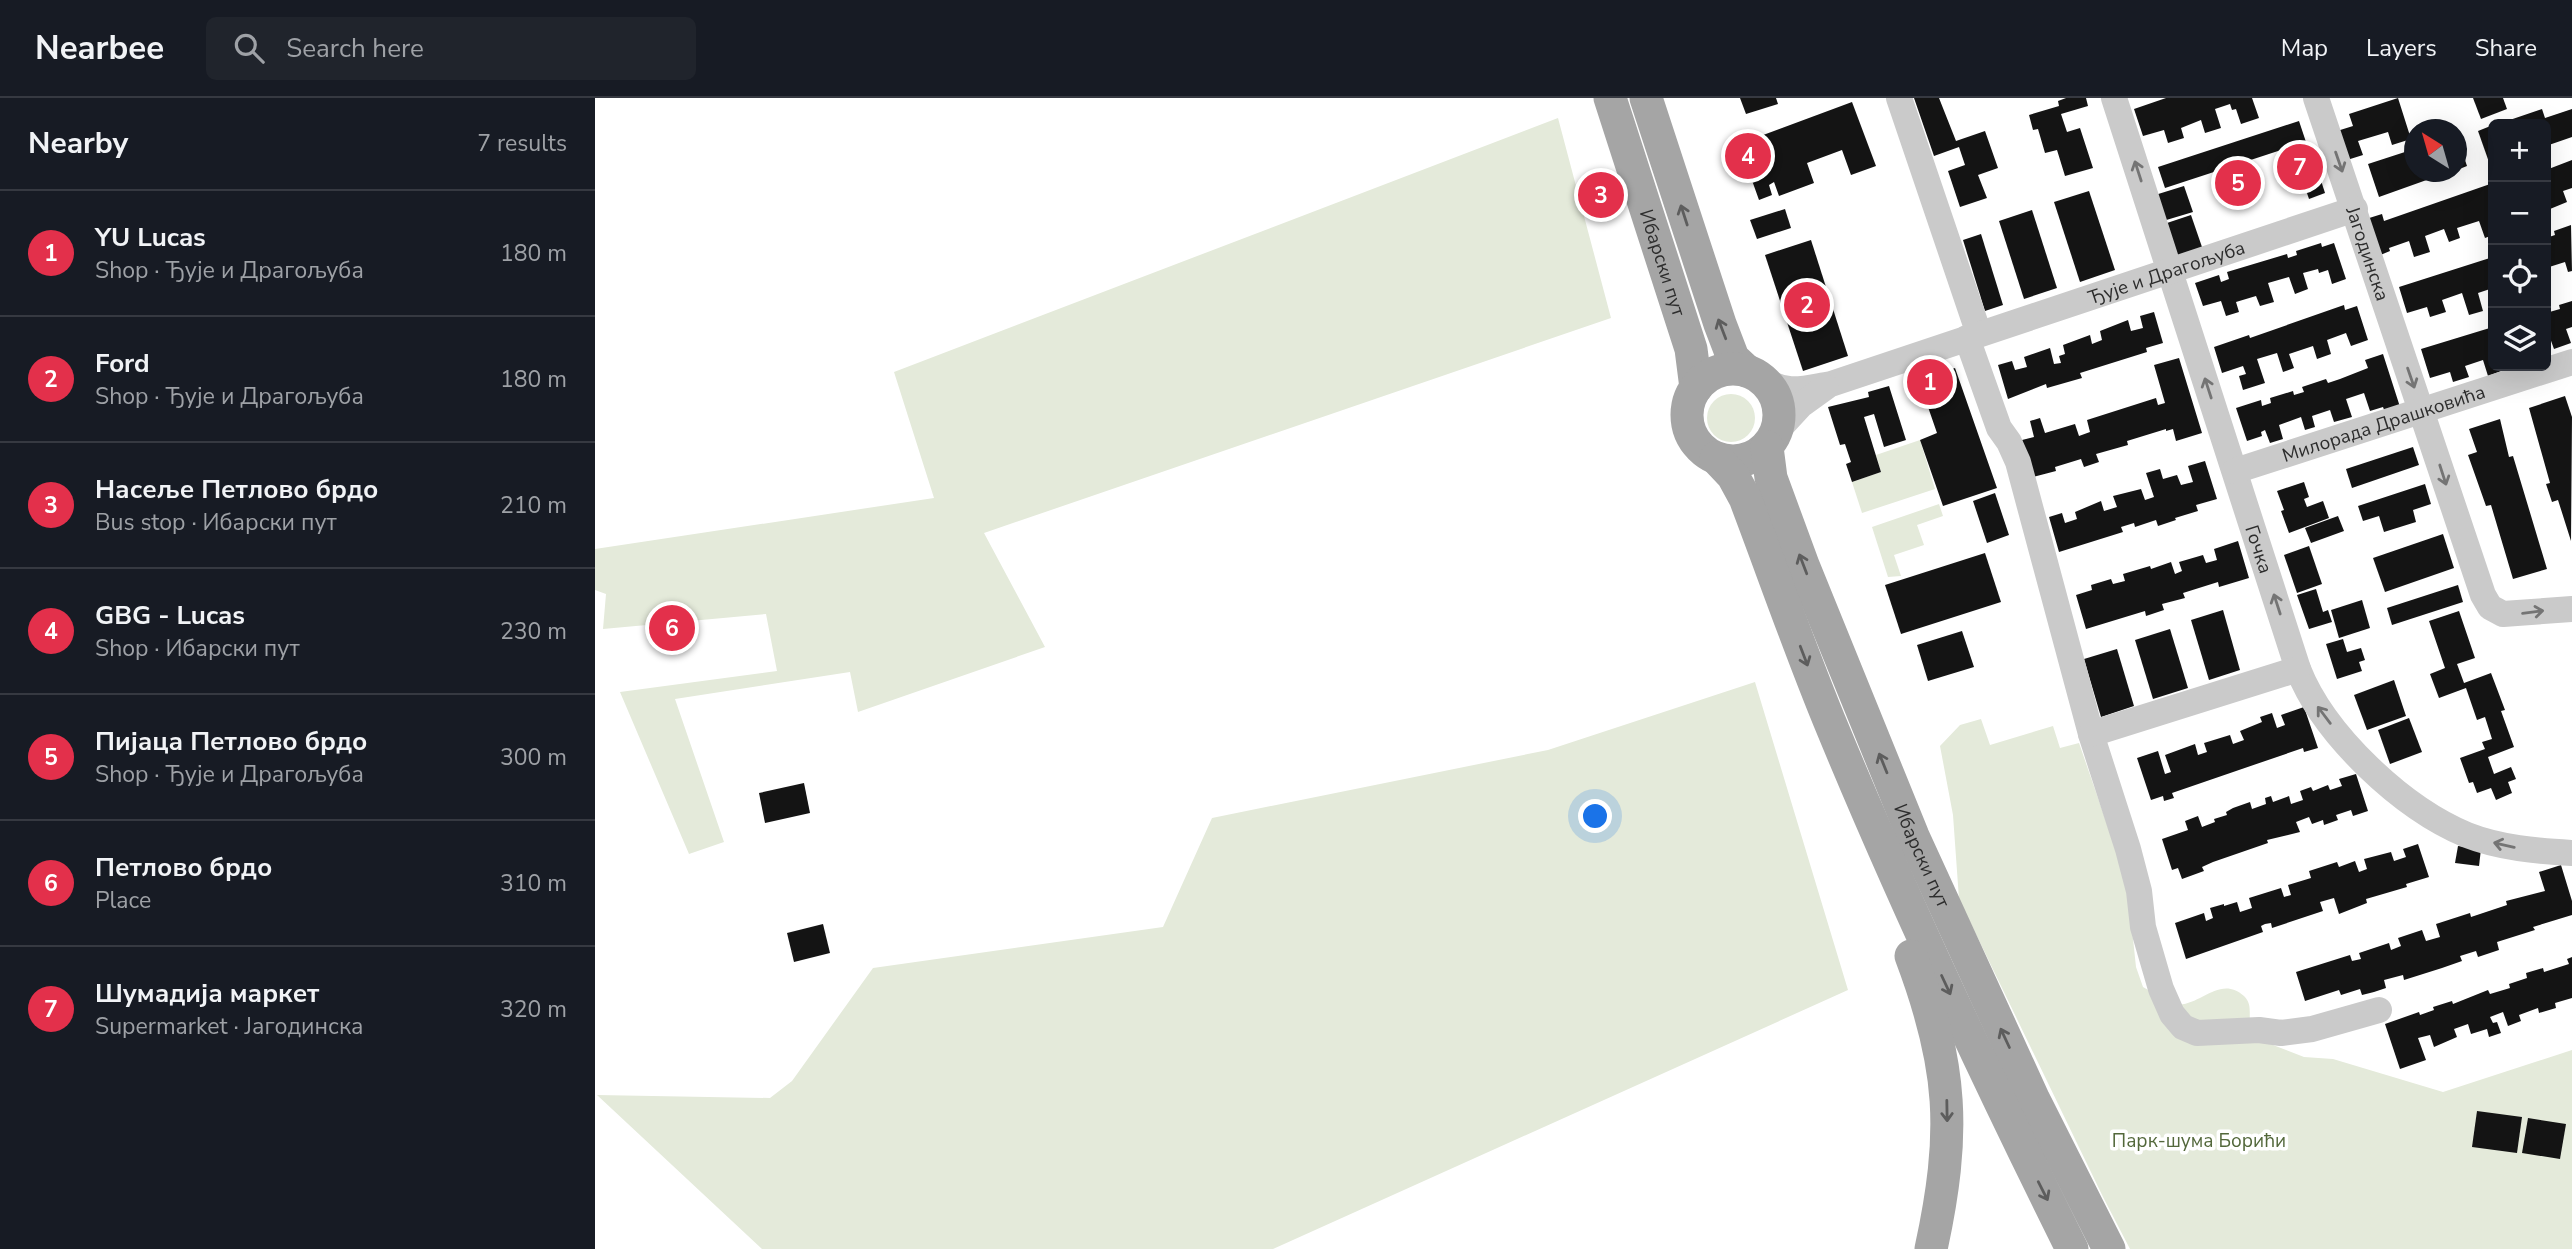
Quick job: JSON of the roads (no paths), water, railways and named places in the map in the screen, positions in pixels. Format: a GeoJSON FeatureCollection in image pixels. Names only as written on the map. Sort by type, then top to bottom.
{"type":"FeatureCollection","features":[{"type":"Feature","properties":{"kind":"main road","name":"Ибарски пут"},"geometry":{"type":"LineString","coordinates":[[1610,98],[1691,349],[1696,388]]}},
{"type":"Feature","properties":{"kind":"main road","name":"Ибарски пут"},"geometry":{"type":"LineString","coordinates":[[1646,98],[1733,358],[1755,375]]}},
{"type":"Feature","properties":{"kind":"main road"},"geometry":{"type":"LineString","coordinates":[[1738,369],[1755,375],[1776,397],[1780,420],[1772,439],[1749,459],[1727,461],[1706,453],[1691,434],[1688,411],[1696,388],[1719,372],[1738,369]]}},
{"type":"Feature","properties":{"kind":"main road","name":"Ибарски пут"},"geometry":{"type":"LineString","coordinates":[[1772,439],[1771,478],[1913,836],[2024,1078],[2109,1249]]}},
{"type":"Feature","properties":{"kind":"main road","name":"Ибарски пут"},"geometry":{"type":"LineString","coordinates":[[1716,458],[1733,476],[1745,498],[1829,720],[1887,856],[2011,1127],[2072,1249]]}},
{"type":"Feature","properties":{"kind":"main road"},"geometry":{"type":"LineString","coordinates":[[1887,856],[1887,887],[1894,918],[1926,995],[1937,1034],[1947,1091],[1947,1151],[1943,1195],[1931,1249]]}},
{"type":"Feature","properties":{"kind":"street"},"geometry":{"type":"LineString","coordinates":[[1899,98],[1999,428],[2018,462],[2091,734],[2128,849],[2139,891],[2143,927],[2161,989],[2172,1014],[2183,1027],[2197,1033],[2259,1030],[2281,1033],[2312,1029],[2379,1010]]}},
{"type":"Feature","properties":{"kind":"street","name":"Гочка"},"geometry":{"type":"LineString","coordinates":[[2113,98],[2298,670],[2308,692],[2339,733],[2371,767],[2414,805],[2461,832],[2481,840],[2521,848],[2572,853]]}},
{"type":"Feature","properties":{"kind":"street","name":"Јагодинска"},"geometry":{"type":"LineString","coordinates":[[2316,98],[2473,569],[2490,607],[2494,611],[2508,614],[2572,609]]}},
{"type":"Feature","properties":{"kind":"street","name":"Ђује и Драгољуба"},"geometry":{"type":"LineString","coordinates":[[1755,375],[1776,387],[1790,391],[1831,384],[2355,209]]}},
{"type":"Feature","properties":{"kind":"street","name":"Милорада Драшковића"},"geometry":{"type":"LineString","coordinates":[[2235,471],[2572,362]]}},
{"type":"Feature","properties":{"kind":"street","name":"Ђује и Драгољуба"},"geometry":{"type":"LineString","coordinates":[[1772,439],[1801,405],[1831,384]]}},
{"type":"Feature","properties":{"kind":"street"},"geometry":{"type":"LineString","coordinates":[[2091,734],[2298,670]]}},
{"type":"Feature","properties":{"kind":"place","name":"GBG - Lucas"},"geometry":{"type":"Point","coordinates":[1748,156]}},
{"type":"Feature","properties":{"kind":"place","name":"Шумадија маркет"},"geometry":{"type":"Point","coordinates":[2300,167]}},
{"type":"Feature","properties":{"kind":"place","name":"Пијаца Петлово брдо"},"geometry":{"type":"Point","coordinates":[2238,183]}},
{"type":"Feature","properties":{"kind":"place","name":"Насеље Петлово брдо"},"geometry":{"type":"Point","coordinates":[1601,195]}},
{"type":"Feature","properties":{"kind":"place","name":"Ford"},"geometry":{"type":"Point","coordinates":[1807,305]}},
{"type":"Feature","properties":{"kind":"place","name":"YU Lucas"},"geometry":{"type":"Point","coordinates":[1930,382]}},
{"type":"Feature","properties":{"kind":"place","name":"Петлово брдо"},"geometry":{"type":"Point","coordinates":[672,628]}},
{"type":"Feature","properties":{"kind":"park label","name":"Парк-шума Борићи"},"geometry":{"type":"Point","coordinates":[2199,1140]}}]}
